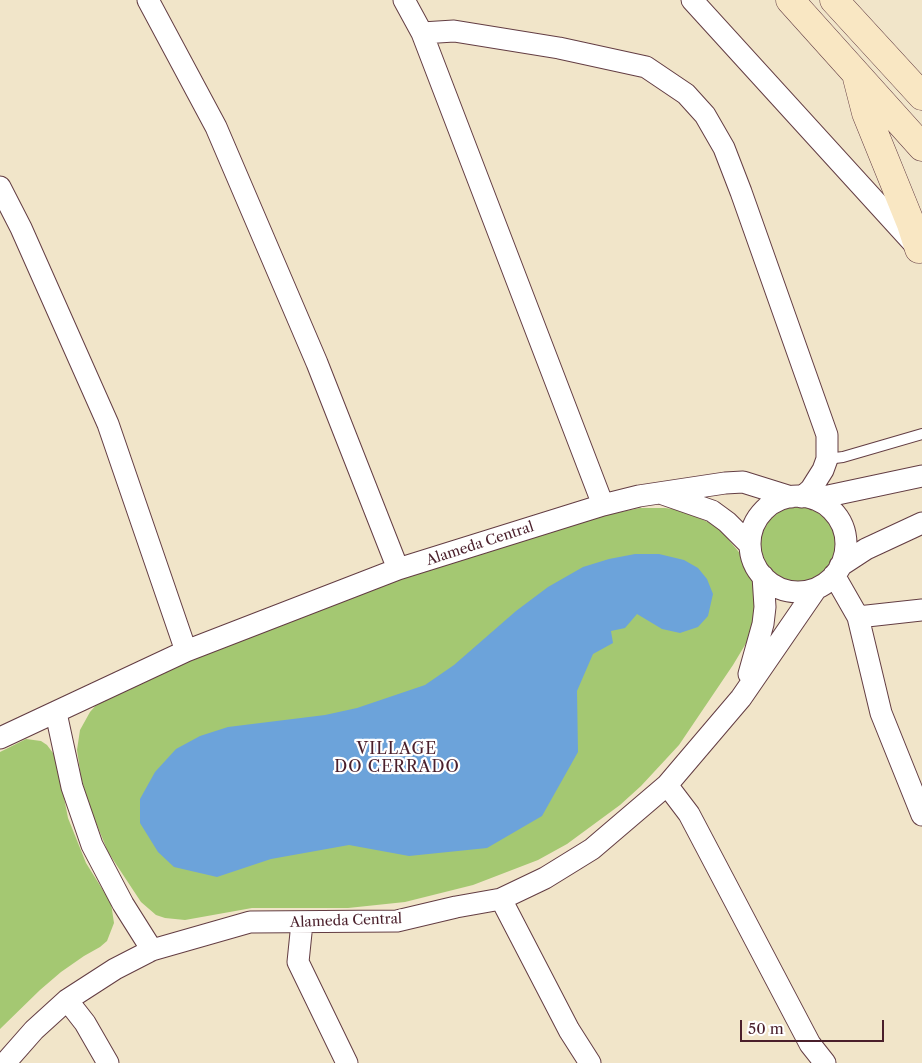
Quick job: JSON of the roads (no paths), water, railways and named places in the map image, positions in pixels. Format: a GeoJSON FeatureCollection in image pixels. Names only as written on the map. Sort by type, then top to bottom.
{"type":"FeatureCollection","features":[{"type":"Feature","properties":{"kind":"main road"},"geometry":{"type":"LineString","coordinates":[[790,0],[922,148]]}},
{"type":"Feature","properties":{"kind":"main road"},"geometry":{"type":"LineString","coordinates":[[834,0],[922,96]]}},
{"type":"Feature","properties":{"kind":"main road"},"geometry":{"type":"LineString","coordinates":[[856,74],[866,113],[920,251]]}},
{"type":"Feature","properties":{"kind":"street"},"geometry":{"type":"LineString","coordinates":[[148,0],[216,127],[317,363],[398,569]]}},
{"type":"Feature","properties":{"kind":"street"},"geometry":{"type":"LineString","coordinates":[[404,0],[422,33],[603,504]]}},
{"type":"Feature","properties":{"kind":"street"},"geometry":{"type":"LineString","coordinates":[[692,0],[920,251]]}},
{"type":"Feature","properties":{"kind":"street"},"geometry":{"type":"LineString","coordinates":[[422,33],[454,31],[559,48],[646,67],[686,94],[705,115],[724,148],[824,424],[827,441],[826,459],[818,480],[802,497]]}},
{"type":"Feature","properties":{"kind":"street"},"geometry":{"type":"LineString","coordinates":[[0,187],[22,228],[108,424],[186,651]]}},
{"type":"Feature","properties":{"kind":"street"},"geometry":{"type":"LineString","coordinates":[[922,476],[780,500],[762,513],[751,534],[750,545],[752,556],[763,576],[777,586],[793,592],[816,589],[837,570],[866,549],[922,523]]}},
{"type":"Feature","properties":{"kind":"street","name":"Alameda Central"},"geometry":{"type":"LineString","coordinates":[[0,738],[186,651],[398,569],[603,504],[702,485],[743,482],[802,497]]}},
{"type":"Feature","properties":{"kind":"street"},"geometry":{"type":"LineString","coordinates":[[661,493],[712,511],[727,522],[750,545]]}},
{"type":"Feature","properties":{"kind":"street"},"geometry":{"type":"LineString","coordinates":[[802,497],[824,504],[840,521],[846,543],[837,570],[858,617],[881,713],[922,815]]}},
{"type":"Feature","properties":{"kind":"street","name":"Alameda Central"},"geometry":{"type":"LineString","coordinates":[[741,698],[763,624],[765,599],[763,576]]}},
{"type":"Feature","properties":{"kind":"street","name":"Alameda Central"},"geometry":{"type":"LineString","coordinates":[[5,1063],[34,1030],[67,1000],[115,969],[152,950],[250,922],[397,921],[501,899],[545,878],[592,849],[667,786],[741,698],[816,589]]}},
{"type":"Feature","properties":{"kind":"street"},"geometry":{"type":"LineString","coordinates":[[858,617],[922,610]]}},
{"type":"Feature","properties":{"kind":"street"},"geometry":{"type":"LineString","coordinates":[[56,713],[72,786],[92,845],[123,904],[152,950]]}},
{"type":"Feature","properties":{"kind":"street"},"geometry":{"type":"LineString","coordinates":[[667,786],[689,814],[810,1044],[825,1063]]}},
{"type":"Feature","properties":{"kind":"street"},"geometry":{"type":"LineString","coordinates":[[501,899],[569,1030],[590,1063]]}},
{"type":"Feature","properties":{"kind":"street"},"geometry":{"type":"LineString","coordinates":[[302,923],[298,962],[347,1063]]}},
{"type":"Feature","properties":{"kind":"street"},"geometry":{"type":"LineString","coordinates":[[67,1000],[85,1023],[108,1063]]}},
{"type":"Feature","properties":{"kind":"lane"},"geometry":{"type":"LineString","coordinates":[[826,459],[843,457],[922,434]]}},
{"type":"Feature","properties":{"kind":"water"},"geometry":{"type":"Polygon","coordinates":[[[635,554],[659,554],[684,560],[698,568],[707,579],[713,594],[708,616],[698,627],[680,633],[662,629],[637,614],[625,628],[611,631],[613,643],[593,654],[577,691],[578,752],[542,816],[487,848],[409,856],[349,845],[271,859],[217,877],[174,867],[158,852],[140,823],[140,799],[155,772],[176,749],[200,736],[228,727],[325,715],[357,708],[425,685],[454,665],[516,611],[548,587],[583,567],[635,554]]]}},
{"type":"Feature","properties":{"kind":"district","name":"VILLAGE DO CERRADO"},"geometry":{"type":"Point","coordinates":[397,758]}}]}
